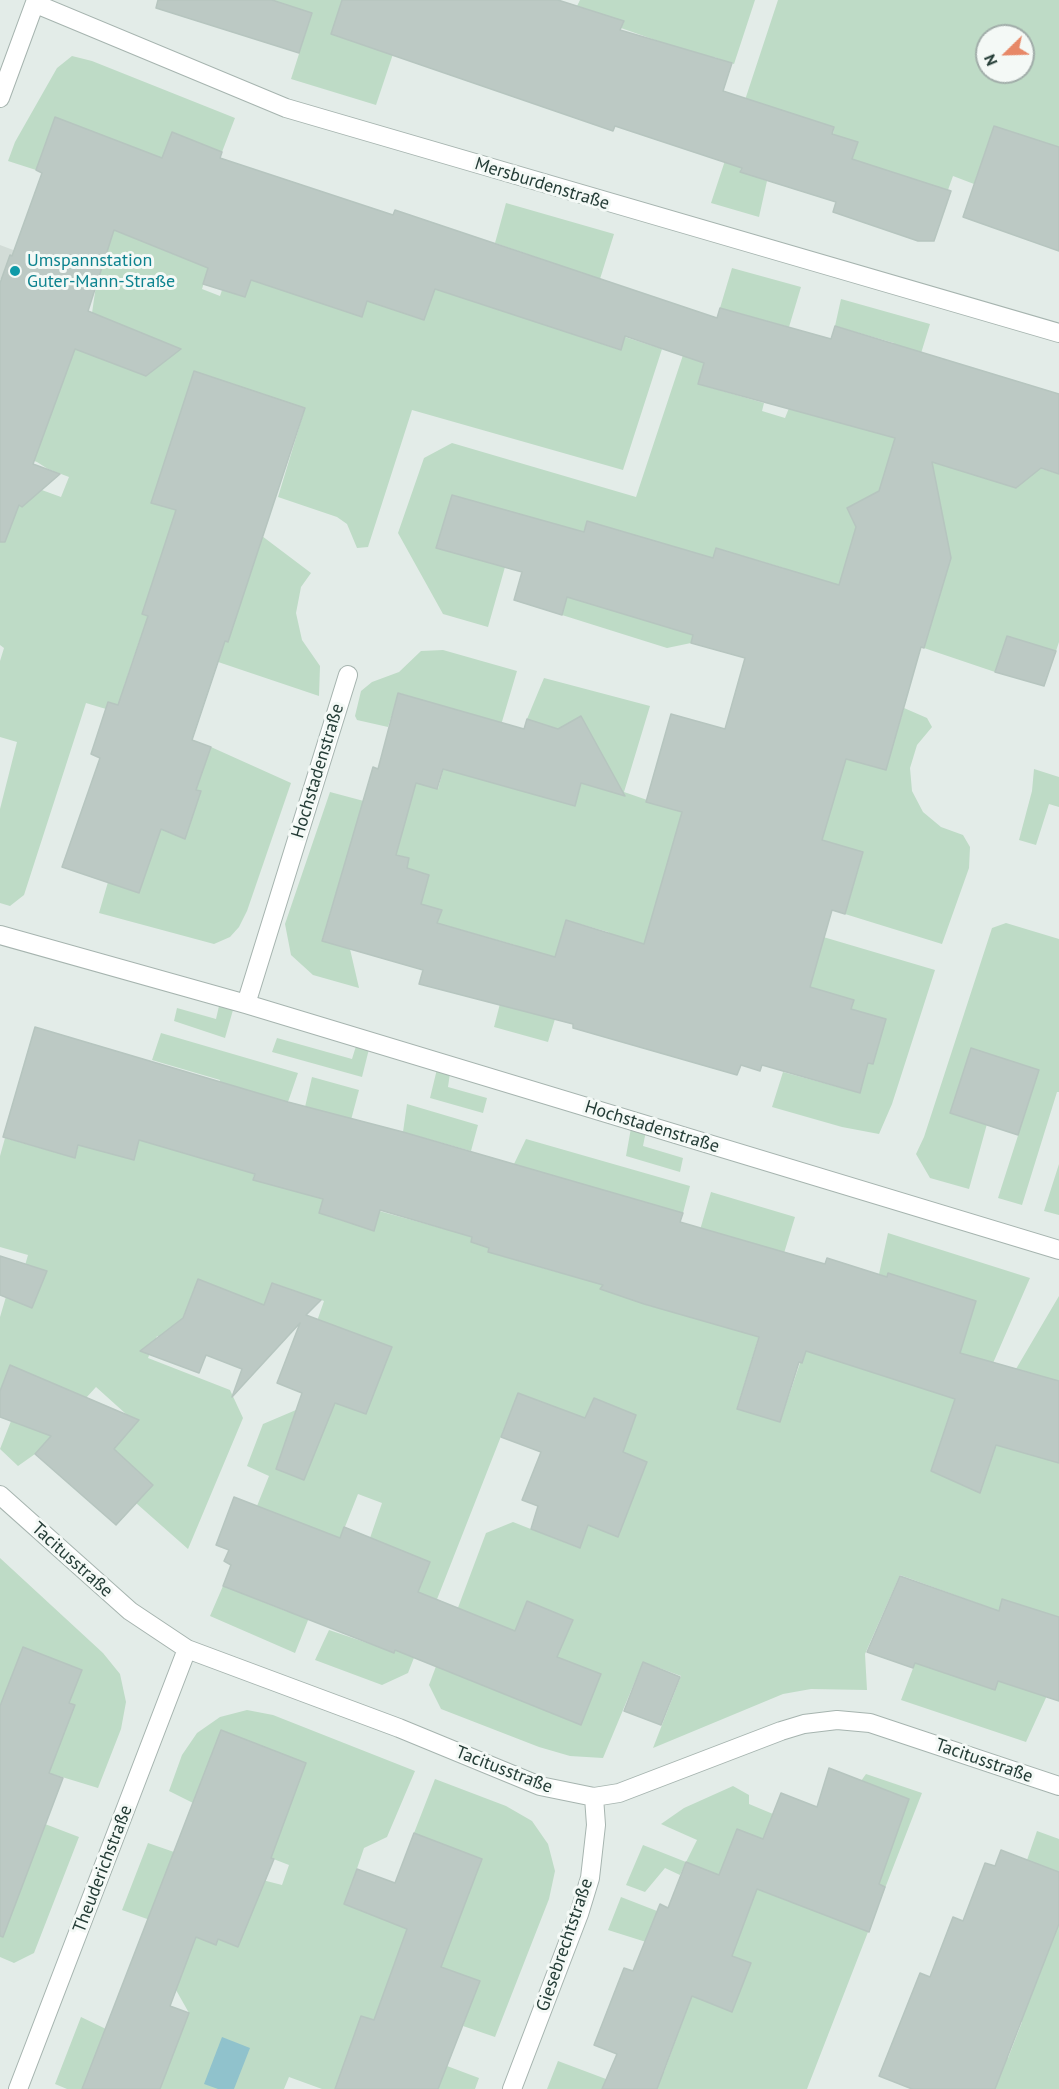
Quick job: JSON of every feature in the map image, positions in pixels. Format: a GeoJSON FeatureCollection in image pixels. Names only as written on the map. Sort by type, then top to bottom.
{"type":"FeatureCollection","features":[{"type":"Feature","properties":{"kind":"street"},"geometry":{"type":"LineString","coordinates":[[0,98],[36,2]]}},
{"type":"Feature","properties":{"kind":"street","name":"Mersburdenstraße"},"geometry":{"type":"LineString","coordinates":[[36,2],[286,108],[1059,333]]}},
{"type":"Feature","properties":{"kind":"street","name":"Hochstadenstraße"},"geometry":{"type":"LineString","coordinates":[[246,1004],[348,675]]}},
{"type":"Feature","properties":{"kind":"street","name":"Hochstadenstraße"},"geometry":{"type":"LineString","coordinates":[[0,934],[246,1004],[1059,1250]]}},
{"type":"Feature","properties":{"kind":"street","name":"Tacitusstraße"},"geometry":{"type":"LineString","coordinates":[[0,1495],[130,1611],[187,1649],[399,1728],[540,1786],[594,1797],[649,1784],[781,1731],[804,1724],[837,1720],[870,1723],[1059,1786]]}},
{"type":"Feature","properties":{"kind":"street","name":"Theuderichstraße"},"geometry":{"type":"LineString","coordinates":[[18,2089],[187,1649]]}},
{"type":"Feature","properties":{"kind":"street","name":"Giesebrechtstraße"},"geometry":{"type":"LineString","coordinates":[[512,2089],[590,1878],[596,1825],[594,1797]]}},
{"type":"Feature","properties":{"kind":"shaded area"},"geometry":{"type":"Polygon","coordinates":[[[0,245],[45,262],[34,292],[0,279],[0,245]]]}},
{"type":"Feature","properties":{"kind":"green space"},"geometry":{"type":"Polygon","coordinates":[[[272,0],[342,0],[331,34],[393,54],[376,105],[291,79],[312,13],[272,0]]]}},
{"type":"Feature","properties":{"kind":"green space"},"geometry":{"type":"Polygon","coordinates":[[[580,0],[755,0],[734,64],[714,57],[710,67],[658,41],[621,28],[624,22],[577,6],[580,0]]]}},
{"type":"Feature","properties":{"kind":"green space"},"geometry":{"type":"Polygon","coordinates":[[[778,0],[1059,0],[1059,147],[994,126],[974,184],[953,176],[948,190],[852,160],[833,134],[834,127],[763,104],[740,171],[767,181],[759,217],[711,203],[778,0]]]}},
{"type":"Feature","properties":{"kind":"green space"},"geometry":{"type":"Polygon","coordinates":[[[72,56],[92,61],[235,118],[222,152],[173,133],[134,238],[180,257],[210,264],[202,289],[220,296],[222,290],[245,297],[254,269],[334,307],[362,317],[367,301],[424,320],[439,275],[476,302],[620,350],[625,337],[662,349],[623,470],[412,410],[368,547],[357,548],[347,524],[337,517],[278,497],[305,408],[227,382],[199,466],[151,503],[176,510],[142,614],[228,642],[262,536],[311,573],[301,587],[296,613],[302,640],[320,666],[319,696],[141,636],[124,686],[145,693],[133,710],[106,709],[86,703],[24,895],[10,906],[0,903],[0,809],[17,742],[0,737],[0,661],[4,648],[0,645],[0,498],[20,506],[28,485],[61,497],[69,477],[37,462],[0,449],[58,376],[92,313],[117,141],[36,170],[8,161],[15,142],[57,68],[72,56]]]}},
{"type":"Feature","properties":{"kind":"green space"},"geometry":{"type":"Polygon","coordinates":[[[506,203],[614,234],[600,279],[495,243],[506,203]]]}},
{"type":"Feature","properties":{"kind":"green space"},"geometry":{"type":"Polygon","coordinates":[[[732,268],[801,287],[789,327],[720,308],[732,268]]]}},
{"type":"Feature","properties":{"kind":"green space"},"geometry":{"type":"Polygon","coordinates":[[[841,299],[930,324],[899,425],[916,448],[971,474],[1017,488],[1025,464],[1059,474],[1059,642],[1056,651],[1007,636],[995,672],[924,648],[945,576],[829,620],[769,622],[784,568],[719,549],[691,643],[667,648],[562,615],[567,597],[641,619],[662,543],[587,521],[575,561],[523,515],[452,495],[436,548],[505,567],[488,627],[443,614],[398,533],[424,458],[452,443],[636,497],[685,349],[706,356],[698,384],[764,403],[762,411],[785,418],[789,408],[877,433],[889,391],[881,388],[894,343],[835,326],[841,299]]]}},
{"type":"Feature","properties":{"kind":"green space"},"geometry":{"type":"Polygon","coordinates":[[[443,650],[517,671],[485,779],[574,806],[581,785],[576,776],[581,717],[558,729],[527,719],[544,678],[650,706],[624,792],[682,812],[846,759],[886,769],[904,708],[927,718],[932,727],[917,745],[910,768],[912,791],[923,812],[941,827],[963,835],[970,847],[969,868],[942,944],[845,914],[863,853],[803,931],[935,970],[892,1104],[879,1134],[842,1127],[772,1107],[783,1072],[860,1093],[868,1063],[873,1064],[886,1019],[851,1009],[854,1000],[640,958],[608,932],[566,920],[538,1014],[555,1019],[548,1042],[494,1027],[515,945],[437,923],[442,910],[421,904],[429,875],[407,868],[409,858],[351,842],[322,940],[350,949],[359,988],[313,975],[291,955],[285,924],[330,792],[405,812],[416,783],[438,789],[459,711],[399,693],[388,727],[357,720],[355,716],[361,691],[372,682],[399,672],[421,651],[443,650]]]}},
{"type":"Feature","properties":{"kind":"green space"},"geometry":{"type":"Polygon","coordinates":[[[211,747],[291,783],[247,911],[239,927],[230,937],[214,944],[99,913],[108,882],[161,829],[185,838],[196,790],[211,747]]]}},
{"type":"Feature","properties":{"kind":"green space"},"geometry":{"type":"Polygon","coordinates":[[[1034,769],[1059,777],[1059,807],[1049,804],[1036,845],[1019,840],[1032,791],[1034,769]]]}},
{"type":"Feature","properties":{"kind":"green space"},"geometry":{"type":"Polygon","coordinates":[[[1006,923],[1059,939],[1059,1092],[1057,1092],[1022,1205],[998,1198],[1039,1070],[971,1048],[987,1124],[969,1189],[930,1178],[916,1154],[924,1137],[992,928],[1006,923]]]}},
{"type":"Feature","properties":{"kind":"green space"},"geometry":{"type":"Polygon","coordinates":[[[219,1006],[233,1010],[225,1038],[174,1021],[177,1008],[216,1019],[219,1006]]]}},
{"type":"Feature","properties":{"kind":"green space"},"geometry":{"type":"Polygon","coordinates":[[[161,1033],[298,1073],[288,1102],[277,1099],[253,1179],[323,1199],[319,1213],[374,1231],[379,1211],[448,1230],[478,1214],[471,1242],[489,1248],[488,1252],[560,1273],[585,1185],[514,1164],[526,1139],[690,1186],[683,1213],[628,1198],[601,1289],[653,1307],[657,1301],[678,1306],[711,1192],[795,1217],[737,1408],[780,1422],[820,1304],[873,1321],[887,1277],[879,1274],[888,1233],[1030,1278],[944,1476],[980,1493],[994,1444],[1059,1463],[1059,1669],[1026,1742],[901,1700],[915,1663],[995,1690],[1002,1669],[1002,1600],[999,1611],[900,1575],[865,1654],[867,1690],[811,1689],[783,1694],[653,1748],[681,1676],[643,1662],[603,1758],[570,1756],[539,1747],[441,1709],[429,1685],[486,1533],[513,1522],[579,1548],[588,1525],[618,1537],[647,1462],[552,1425],[558,1408],[518,1393],[408,1673],[382,1685],[315,1660],[329,1630],[394,1652],[430,1562],[370,1538],[382,1503],[358,1494],[295,1653],[210,1616],[223,1586],[288,1612],[320,1531],[253,1516],[269,1476],[247,1466],[263,1424],[296,1410],[327,1422],[335,1403],[366,1414],[391,1348],[316,1324],[324,1301],[273,1283],[264,1305],[198,1279],[173,1343],[157,1336],[148,1358],[230,1390],[243,1418],[188,1549],[136,1503],[152,1484],[114,1449],[136,1423],[96,1387],[35,1454],[18,1466],[0,1449],[11,1421],[0,1392],[0,1317],[13,1273],[22,1276],[28,1255],[0,1247],[0,1156],[5,1138],[75,1158],[92,1096],[139,1140],[197,1157],[220,1080],[152,1060],[161,1033]]]}},
{"type":"Feature","properties":{"kind":"green space"},"geometry":{"type":"Polygon","coordinates":[[[277,1038],[352,1059],[356,1046],[369,1049],[362,1077],[272,1052],[277,1038]]]}},
{"type":"Feature","properties":{"kind":"green space"},"geometry":{"type":"Polygon","coordinates":[[[437,1069],[450,1073],[448,1087],[487,1098],[483,1113],[430,1098],[437,1069]]]}},
{"type":"Feature","properties":{"kind":"green space"},"geometry":{"type":"Polygon","coordinates":[[[312,1077],[359,1090],[351,1120],[305,1107],[312,1077]]]}},
{"type":"Feature","properties":{"kind":"green space"},"geometry":{"type":"Polygon","coordinates":[[[407,1104],[478,1125],[471,1151],[403,1132],[407,1104]]]}},
{"type":"Feature","properties":{"kind":"green space"},"geometry":{"type":"Polygon","coordinates":[[[631,1128],[646,1131],[643,1146],[683,1158],[680,1172],[626,1156],[631,1128]]]}},
{"type":"Feature","properties":{"kind":"green space"},"geometry":{"type":"Polygon","coordinates":[[[1059,1164],[1059,1215],[1044,1211],[1059,1164]]]}},
{"type":"Feature","properties":{"kind":"green space"},"geometry":{"type":"Polygon","coordinates":[[[1059,1296],[1059,1381],[1016,1369],[1059,1296]]]}},
{"type":"Feature","properties":{"kind":"green space"},"geometry":{"type":"Polygon","coordinates":[[[0,1558],[103,1653],[120,1674],[126,1702],[121,1729],[98,1788],[49,1773],[75,1705],[69,1703],[81,1670],[23,1647],[0,1706],[0,1558]]]}},
{"type":"Feature","properties":{"kind":"green space"},"geometry":{"type":"Polygon","coordinates":[[[247,1710],[273,1715],[415,1771],[387,1837],[364,1848],[345,1904],[381,1918],[457,1925],[482,1859],[414,1833],[435,1779],[506,1806],[532,1821],[548,1844],[555,1871],[549,1899],[495,2037],[463,2026],[479,1981],[399,1951],[371,2089],[322,2089],[289,2077],[284,2089],[160,2089],[189,2013],[176,1990],[196,1937],[216,1945],[218,1939],[238,1947],[247,1925],[243,1875],[282,1885],[289,1865],[250,1850],[279,1835],[306,1763],[221,1730],[193,1803],[169,1791],[182,1755],[197,1733],[220,1717],[247,1710]]]}},
{"type":"Feature","properties":{"kind":"green space"},"geometry":{"type":"Polygon","coordinates":[[[866,1774],[922,1793],[807,2089],[547,2089],[558,2061],[606,2079],[617,2054],[664,2072],[692,1996],[750,1963],[691,1939],[698,1920],[740,1935],[757,1889],[790,1902],[807,1857],[866,1774]]]}},
{"type":"Feature","properties":{"kind":"green space"},"geometry":{"type":"Polygon","coordinates":[[[733,1786],[749,1795],[749,1804],[773,1814],[763,1839],[737,1829],[719,1875],[686,1862],[697,1840],[661,1824],[684,1808],[733,1786]]]}},
{"type":"Feature","properties":{"kind":"green space"},"geometry":{"type":"Polygon","coordinates":[[[45,1824],[79,1837],[34,1953],[14,1963],[0,1957],[0,1909],[45,1824]]]}},
{"type":"Feature","properties":{"kind":"green space"},"geometry":{"type":"Polygon","coordinates":[[[1037,1831],[1059,1839],[1059,1872],[1027,1860],[1037,1831]]]}},
{"type":"Feature","properties":{"kind":"green space"},"geometry":{"type":"Polygon","coordinates":[[[148,1843],[174,1852],[150,1920],[122,1910],[148,1843]]]}},
{"type":"Feature","properties":{"kind":"green space"},"geometry":{"type":"Polygon","coordinates":[[[643,1845],[686,1862],[680,1875],[665,1868],[645,1892],[626,1885],[643,1845]]]}},
{"type":"Feature","properties":{"kind":"green space"},"geometry":{"type":"Polygon","coordinates":[[[621,1897],[657,1911],[646,1942],[608,1930],[621,1897]]]}},
{"type":"Feature","properties":{"kind":"green space"},"geometry":{"type":"Polygon","coordinates":[[[1059,1924],[1059,2089],[961,2089],[988,2049],[1008,2058],[1022,2022],[1001,2015],[1030,1999],[1059,1924]]]}},
{"type":"Feature","properties":{"kind":"green space"},"geometry":{"type":"Polygon","coordinates":[[[81,2017],[106,2029],[82,2089],[67,2089],[55,2084],[81,2017]]]}},
{"type":"Feature","properties":{"kind":"green space"},"geometry":{"type":"Polygon","coordinates":[[[447,2066],[479,2078],[475,2089],[438,2089],[447,2066]]]}},
{"type":"Feature","properties":{"kind":"water"},"geometry":{"type":"Polygon","coordinates":[[[222,2037],[250,2048],[234,2089],[218,2089],[204,2084],[222,2037]]]}},
{"type":"Feature","properties":{"kind":"building"},"geometry":{"type":"Polygon","coordinates":[[[158,0],[272,0],[312,13],[299,53],[156,8],[158,0]]]}},
{"type":"Feature","properties":{"kind":"building"},"geometry":{"type":"Polygon","coordinates":[[[342,0],[558,0],[624,21],[620,30],[732,63],[723,91],[834,127],[832,134],[858,142],[852,159],[951,191],[934,241],[918,241],[833,212],[836,202],[740,172],[742,168],[615,126],[613,131],[331,34],[342,0]]]}},
{"type":"Feature","properties":{"kind":"building"},"geometry":{"type":"Polygon","coordinates":[[[55,117],[162,158],[172,132],[222,152],[220,158],[393,215],[395,210],[717,318],[720,308],[831,339],[835,326],[1059,394],[1059,474],[1041,468],[1016,488],[932,462],[951,558],[924,648],[921,647],[886,770],[846,759],[822,840],[863,852],[845,914],[832,910],[810,987],[854,1000],[851,1009],[886,1019],[873,1064],[868,1063],[860,1093],[762,1065],[760,1071],[741,1065],[737,1075],[573,1028],[573,1024],[419,984],[423,970],[322,941],[373,767],[378,769],[398,693],[524,729],[527,719],[558,729],[581,716],[625,796],[581,783],[575,806],[443,769],[437,789],[416,783],[396,855],[409,858],[407,868],[429,875],[421,904],[442,910],[437,923],[555,957],[566,920],[644,944],[682,812],[646,802],[671,714],[725,729],[745,658],[691,643],[693,635],[567,597],[562,615],[514,600],[522,572],[436,548],[452,495],[584,532],[587,521],[713,558],[716,548],[839,585],[856,527],[847,508],[879,491],[895,438],[698,384],[704,363],[625,336],[621,350],[435,289],[424,320],[367,301],[362,317],[251,280],[245,297],[203,284],[208,268],[114,230],[88,311],[181,349],[146,376],[75,349],[33,464],[60,474],[22,507],[19,505],[5,542],[0,542],[0,283],[42,173],[36,170],[55,117]]]}},
{"type":"Feature","properties":{"kind":"building"},"geometry":{"type":"Polygon","coordinates":[[[994,126],[1059,147],[1059,251],[963,217],[994,126]]]}},
{"type":"Feature","properties":{"kind":"building"},"geometry":{"type":"Polygon","coordinates":[[[194,371],[305,408],[228,642],[225,641],[192,740],[211,747],[196,790],[201,791],[185,839],[161,829],[139,893],[62,867],[100,758],[91,754],[108,702],[118,705],[148,616],[142,614],[176,510],[151,503],[194,371]]]}},
{"type":"Feature","properties":{"kind":"building"},"geometry":{"type":"Polygon","coordinates":[[[1007,636],[1056,651],[1044,686],[995,672],[1007,636]]]}},
{"type":"Feature","properties":{"kind":"building"},"geometry":{"type":"Polygon","coordinates":[[[35,1027],[288,1102],[403,1132],[683,1213],[680,1222],[825,1264],[827,1258],[887,1277],[888,1273],[976,1301],[960,1353],[1059,1381],[1059,1463],[996,1445],[980,1493],[931,1471],[955,1399],[806,1351],[802,1363],[799,1362],[780,1422],[737,1409],[759,1337],[644,1304],[600,1289],[603,1285],[488,1252],[489,1248],[471,1242],[472,1237],[380,1210],[374,1231],[319,1213],[323,1199],[253,1180],[255,1174],[139,1140],[134,1160],[78,1145],[75,1158],[3,1137],[35,1027]]]}},
{"type":"Feature","properties":{"kind":"building"},"geometry":{"type":"Polygon","coordinates":[[[971,1048],[1039,1070],[1018,1135],[950,1113],[971,1048]]]}},
{"type":"Feature","properties":{"kind":"building"},"geometry":{"type":"Polygon","coordinates":[[[0,1256],[47,1271],[32,1308],[0,1295],[0,1256]]]}},
{"type":"Feature","properties":{"kind":"building"},"geometry":{"type":"Polygon","coordinates":[[[198,1279],[264,1305],[272,1283],[321,1300],[306,1315],[392,1347],[366,1414],[335,1403],[304,1480],[276,1469],[302,1393],[277,1383],[300,1323],[232,1397],[242,1369],[206,1355],[199,1373],[140,1351],[183,1318],[198,1279]]]}},
{"type":"Feature","properties":{"kind":"building"},"geometry":{"type":"Polygon","coordinates":[[[10,1365],[139,1420],[114,1449],[153,1485],[116,1525],[35,1454],[51,1436],[0,1417],[0,1391],[10,1365]]]}},
{"type":"Feature","properties":{"kind":"building"},"geometry":{"type":"Polygon","coordinates":[[[518,1393],[585,1418],[594,1398],[636,1415],[623,1452],[647,1462],[618,1537],[588,1525],[580,1548],[531,1529],[538,1506],[522,1500],[541,1452],[501,1437],[518,1393]]]}},
{"type":"Feature","properties":{"kind":"building"},"geometry":{"type":"Polygon","coordinates":[[[234,1497],[340,1538],[344,1527],[430,1562],[418,1592],[515,1631],[527,1601],[573,1620],[557,1657],[601,1674],[581,1725],[395,1650],[394,1653],[223,1586],[231,1565],[224,1561],[229,1550],[216,1545],[234,1497]]]}},
{"type":"Feature","properties":{"kind":"building"},"geometry":{"type":"Polygon","coordinates":[[[900,1576],[999,1611],[1002,1599],[1059,1617],[1059,1701],[998,1681],[995,1690],[915,1663],[913,1668],[867,1652],[900,1576]]]}},
{"type":"Feature","properties":{"kind":"building"},"geometry":{"type":"Polygon","coordinates":[[[23,1647],[82,1670],[69,1703],[75,1705],[49,1773],[63,1778],[3,1937],[0,1936],[0,1706],[23,1647]]]}},
{"type":"Feature","properties":{"kind":"building"},"geometry":{"type":"Polygon","coordinates":[[[643,1662],[680,1677],[661,1725],[624,1711],[643,1662]]]}},
{"type":"Feature","properties":{"kind":"building"},"geometry":{"type":"Polygon","coordinates":[[[221,1730],[306,1763],[271,1858],[274,1859],[238,1947],[218,1939],[216,1945],[196,1937],[170,2006],[189,2013],[160,2089],[82,2089],[221,1730]]]}},
{"type":"Feature","properties":{"kind":"building"},"geometry":{"type":"Polygon","coordinates":[[[829,1768],[909,1799],[879,1884],[885,1887],[869,1932],[757,1889],[732,1956],[751,1963],[732,2012],[692,1996],[657,2089],[602,2089],[617,2054],[594,2045],[624,1968],[633,1971],[660,1904],[668,1908],[686,1862],[719,1875],[737,1829],[763,1839],[781,1793],[817,1807],[829,1768]]]}},
{"type":"Feature","properties":{"kind":"building"},"geometry":{"type":"Polygon","coordinates":[[[414,1833],[482,1859],[441,1967],[480,1981],[438,2089],[335,2089],[361,2016],[374,2020],[407,1929],[344,1904],[357,1869],[395,1883],[414,1833]]]}},
{"type":"Feature","properties":{"kind":"building"},"geometry":{"type":"Polygon","coordinates":[[[1001,1850],[1059,1872],[1059,1924],[995,2089],[912,2089],[879,2076],[920,1973],[930,1977],[953,1917],[963,1921],[985,1863],[995,1866],[1001,1850]]]}},
{"type":"Feature","properties":{"kind":"place","name":"Umspannstation Guter-Mann-Straße"},"geometry":{"type":"Point","coordinates":[15,271]}}]}
